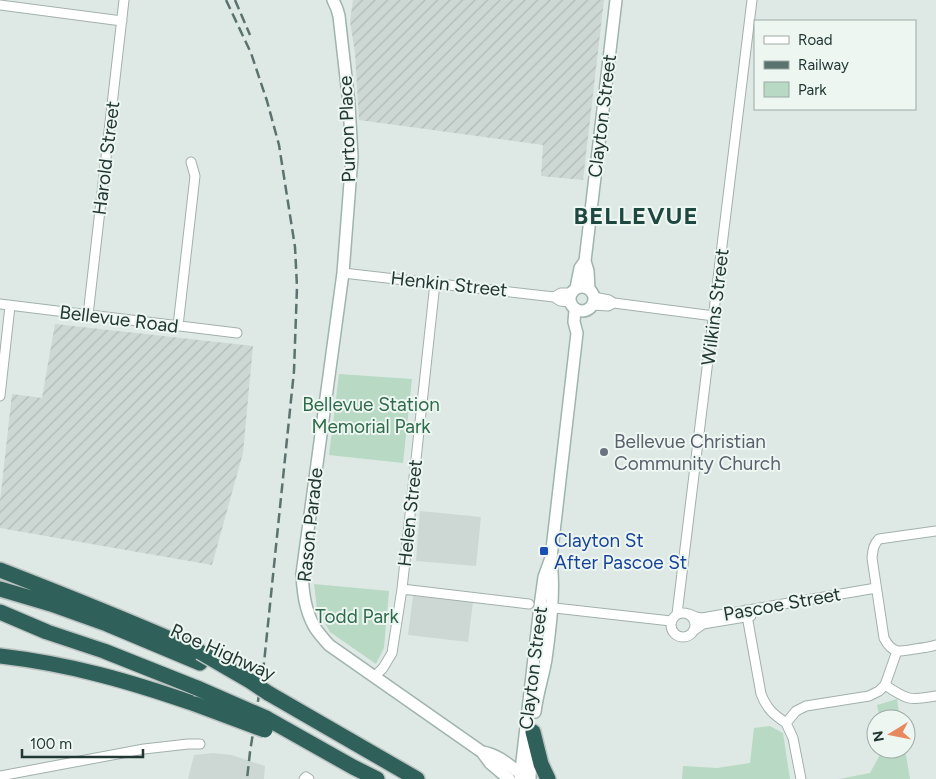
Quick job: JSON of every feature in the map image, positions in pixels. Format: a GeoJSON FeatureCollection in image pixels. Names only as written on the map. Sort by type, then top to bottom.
{"type":"FeatureCollection","features":[{"type":"Feature","properties":{"kind":"highway"},"geometry":{"type":"LineString","coordinates":[[0,570],[154,631],[200,657]]}},
{"type":"Feature","properties":{"kind":"highway","name":"Roe Highway"},"geometry":{"type":"LineString","coordinates":[[0,589],[51,604],[200,657],[268,693],[417,779]]}},
{"type":"Feature","properties":{"kind":"highway"},"geometry":{"type":"LineString","coordinates":[[0,612],[47,632],[104,651],[197,688],[377,779]]}},
{"type":"Feature","properties":{"kind":"highway"},"geometry":{"type":"LineString","coordinates":[[0,621],[47,632]]}},
{"type":"Feature","properties":{"kind":"highway"},"geometry":{"type":"LineString","coordinates":[[0,656],[62,665],[100,674],[266,724]]}},
{"type":"Feature","properties":{"kind":"highway"},"geometry":{"type":"LineString","coordinates":[[533,732],[541,764],[548,779]]}},
{"type":"Feature","properties":{"kind":"main road","name":"Purton Place"},"geometry":{"type":"LineString","coordinates":[[333,0],[338,8],[339,16],[349,104],[352,157],[343,272]]}},
{"type":"Feature","properties":{"kind":"main road","name":"Clayton Street"},"geometry":{"type":"LineString","coordinates":[[525,778],[543,608],[553,576],[550,558],[576,333],[583,322],[580,268],[585,262],[616,0]]}},
{"type":"Feature","properties":{"kind":"main road","name":"Rason Parade"},"geometry":{"type":"LineString","coordinates":[[343,272],[302,574],[306,609],[314,626],[329,645],[482,752],[490,764],[509,779]]}},
{"type":"Feature","properties":{"kind":"main road","name":"Clayton Street"},"geometry":{"type":"LineString","coordinates":[[525,778],[529,768],[537,702],[546,659],[543,608]]}},
{"type":"Feature","properties":{"kind":"main road","name":"Rason Parade"},"geometry":{"type":"LineString","coordinates":[[482,752],[492,754],[507,763],[525,778]]}},
{"type":"Feature","properties":{"kind":"street","name":"Harold Street"},"geometry":{"type":"LineString","coordinates":[[88,315],[124,0]]}},
{"type":"Feature","properties":{"kind":"street","name":"Wilkins Street"},"geometry":{"type":"LineString","coordinates":[[673,620],[714,316],[752,0]]}},
{"type":"Feature","properties":{"kind":"street"},"geometry":{"type":"LineString","coordinates":[[0,5],[122,21]]}},
{"type":"Feature","properties":{"kind":"street"},"geometry":{"type":"LineString","coordinates":[[178,326],[195,176],[191,162]]}},
{"type":"Feature","properties":{"kind":"street","name":"Henkin Street"},"geometry":{"type":"LineString","coordinates":[[343,272],[554,296],[560,301],[608,300],[614,303],[714,316]]}},
{"type":"Feature","properties":{"kind":"street","name":"Helen Street"},"geometry":{"type":"LineString","coordinates":[[374,677],[383,668],[392,653],[402,589],[435,282]]}},
{"type":"Feature","properties":{"kind":"street","name":"Bellevue Road"},"geometry":{"type":"LineString","coordinates":[[0,304],[237,334]]}},
{"type":"Feature","properties":{"kind":"street"},"geometry":{"type":"LineString","coordinates":[[0,396],[10,306]]}},
{"type":"Feature","properties":{"kind":"street"},"geometry":{"type":"LineString","coordinates":[[936,531],[879,539],[875,543],[872,558],[884,638],[887,644],[901,652],[936,645]]}},
{"type":"Feature","properties":{"kind":"street"},"geometry":{"type":"LineString","coordinates":[[402,589],[543,608],[673,620]]}},
{"type":"Feature","properties":{"kind":"street","name":"Pascoe Street"},"geometry":{"type":"LineString","coordinates":[[693,631],[703,624],[746,614],[876,590]]}},
{"type":"Feature","properties":{"kind":"street"},"geometry":{"type":"LineString","coordinates":[[681,612],[689,614],[695,625],[693,631],[689,636],[680,637],[674,634],[673,620],[681,612]]}},
{"type":"Feature","properties":{"kind":"street","name":"Pascoe Street"},"geometry":{"type":"LineString","coordinates":[[689,614],[702,618],[746,614]]}},
{"type":"Feature","properties":{"kind":"street"},"geometry":{"type":"LineString","coordinates":[[746,614],[761,694],[765,705],[772,714],[786,723],[793,738],[801,779]]}},
{"type":"Feature","properties":{"kind":"street"},"geometry":{"type":"LineString","coordinates":[[786,723],[796,711],[806,706],[869,696],[879,691],[886,685],[897,651]]}},
{"type":"Feature","properties":{"kind":"street"},"geometry":{"type":"LineString","coordinates":[[886,685],[898,694],[910,699],[936,696]]}},
{"type":"Feature","properties":{"kind":"street"},"geometry":{"type":"LineString","coordinates":[[3,777],[144,749],[200,744]]}},
{"type":"Feature","properties":{"kind":"shaded area"},"geometry":{"type":"Polygon","coordinates":[[[353,0],[604,0],[583,180],[541,176],[543,145],[359,120],[355,53],[350,21],[353,0]]]}},
{"type":"Feature","properties":{"kind":"shaded area"},"geometry":{"type":"Polygon","coordinates":[[[55,324],[253,346],[243,453],[212,565],[0,528],[0,501],[12,394],[42,398],[55,324]]]}},
{"type":"Feature","properties":{"kind":"shaded area"},"geometry":{"type":"Polygon","coordinates":[[[420,511],[481,517],[476,566],[416,561],[420,511]]]}},
{"type":"Feature","properties":{"kind":"shaded area"},"geometry":{"type":"Polygon","coordinates":[[[413,596],[473,602],[468,642],[408,635],[413,596]]]}},
{"type":"Feature","properties":{"kind":"shaded area"},"geometry":{"type":"Polygon","coordinates":[[[213,753],[232,755],[265,766],[264,779],[188,779],[194,755],[213,753]]]}},
{"type":"Feature","properties":{"kind":"green space","name":"Bellevue Station Memorial Park"},"geometry":{"type":"Polygon","coordinates":[[[339,374],[412,379],[403,463],[329,455],[339,374]]]}},
{"type":"Feature","properties":{"kind":"green space","name":"Todd Park"},"geometry":{"type":"Polygon","coordinates":[[[314,584],[389,591],[384,648],[376,664],[330,632],[317,609],[314,584]]]}},
{"type":"Feature","properties":{"kind":"green space"},"geometry":{"type":"Polygon","coordinates":[[[897,699],[898,709],[878,709],[877,705],[897,699]]]}},
{"type":"Feature","properties":{"kind":"green space"},"geometry":{"type":"Polygon","coordinates":[[[770,726],[783,733],[790,779],[682,779],[683,766],[717,768],[750,763],[754,728],[770,726]]]}},
{"type":"Feature","properties":{"kind":"green space"},"geometry":{"type":"Polygon","coordinates":[[[878,759],[907,759],[910,779],[839,779],[870,773],[878,759]]]}},
{"type":"Feature","properties":{"kind":"railway"},"geometry":{"type":"LineString","coordinates":[[226,0],[251,53],[279,145],[295,247],[297,287],[294,371],[264,663],[247,779]]}},
{"type":"Feature","properties":{"kind":"railway"},"geometry":{"type":"LineString","coordinates":[[235,0],[250,35]]}},
{"type":"Feature","properties":{"kind":"place","name":"Bellevue Christian Community Church"},"geometry":{"type":"Point","coordinates":[604,452]}},
{"type":"Feature","properties":{"kind":"place","name":"Clayton St After Pascoe St"},"geometry":{"type":"Point","coordinates":[544,551]}},
{"type":"Feature","properties":{"kind":"district","name":"BELLEVUE"},"geometry":{"type":"Point","coordinates":[636,215]}}]}
